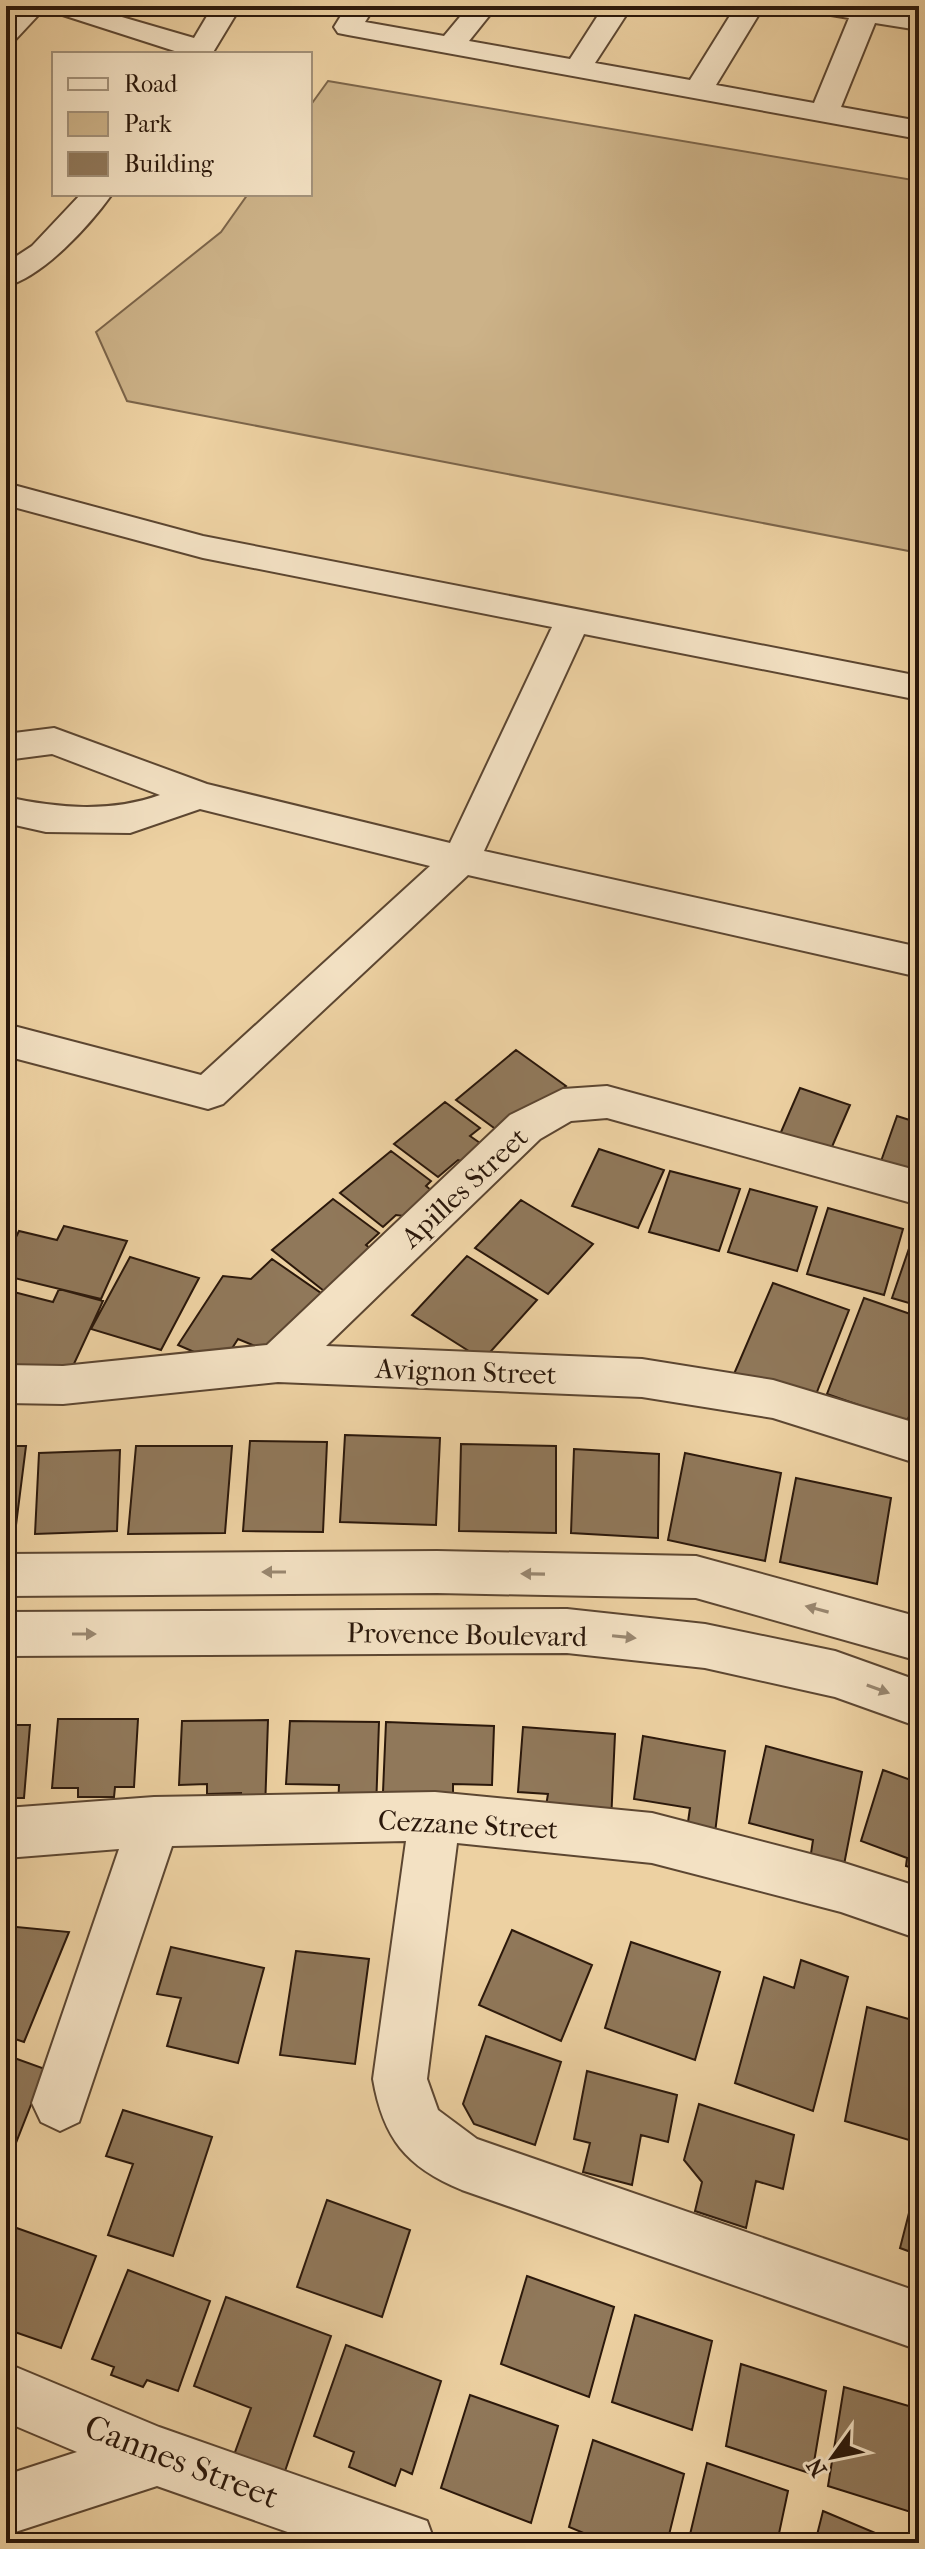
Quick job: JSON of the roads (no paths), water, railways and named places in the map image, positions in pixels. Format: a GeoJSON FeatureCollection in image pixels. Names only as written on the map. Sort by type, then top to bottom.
{"type":"FeatureCollection","features":[{"type":"Feature","properties":{"kind":"street"},"geometry":{"type":"LineString","coordinates":[[6,33],[32,6]]}},
{"type":"Feature","properties":{"kind":"street"},"geometry":{"type":"LineString","coordinates":[[55,6],[200,52],[227,6]]}},
{"type":"Feature","properties":{"kind":"street"},"geometry":{"type":"LineString","coordinates":[[361,6],[348,27],[919,130]]}},
{"type":"Feature","properties":{"kind":"street"},"geometry":{"type":"LineString","coordinates":[[451,45],[483,6]]}},
{"type":"Feature","properties":{"kind":"street"},"geometry":{"type":"LineString","coordinates":[[577,69],[618,6]]}},
{"type":"Feature","properties":{"kind":"street"},"geometry":{"type":"LineString","coordinates":[[698,91],[750,6]]}},
{"type":"Feature","properties":{"kind":"street"},"geometry":{"type":"LineString","coordinates":[[823,6],[919,22]]}},
{"type":"Feature","properties":{"kind":"street"},"geometry":{"type":"LineString","coordinates":[[824,114],[865,13]]}},
{"type":"Feature","properties":{"kind":"street"},"geometry":{"type":"LineString","coordinates":[[6,277],[43,252],[95,196]]}},
{"type":"Feature","properties":{"kind":"street"},"geometry":{"type":"LineString","coordinates":[[8,497],[203,547],[919,688]]}},
{"type":"Feature","properties":{"kind":"street"},"geometry":{"type":"LineString","coordinates":[[6,1040],[208,1093],[461,860],[574,618]]}},
{"type":"Feature","properties":{"kind":"street"},"geometry":{"type":"LineString","coordinates":[[6,747],[54,741],[198,795],[461,860],[919,962]]}},
{"type":"Feature","properties":{"kind":"street"},"geometry":{"type":"LineString","coordinates":[[6,810],[46,819],[130,820],[198,795]]}},
{"type":"Feature","properties":{"kind":"street","name":"Apilles Street"},"geometry":{"type":"LineString","coordinates":[[278,1363],[525,1127],[563,1105],[607,1102],[919,1188]]}},
{"type":"Feature","properties":{"kind":"street","name":"Avignon Street"},"geometry":{"type":"LineString","coordinates":[[6,1384],[63,1385],[278,1363],[642,1378],[773,1399],[919,1444]]}},
{"type":"Feature","properties":{"kind":"street"},"geometry":{"type":"LineString","coordinates":[[6,1575],[377,1572],[696,1577],[919,1639]]}},
{"type":"Feature","properties":{"kind":"street","name":"Provence Boulevard"},"geometry":{"type":"LineString","coordinates":[[6,1634],[567,1631],[705,1646],[835,1674],[919,1704]]}},
{"type":"Feature","properties":{"kind":"street"},"geometry":{"type":"LineString","coordinates":[[435,1816],[400,2079],[406,2116],[430,2141],[462,2162],[919,2321]]}},
{"type":"Feature","properties":{"kind":"street","name":"Cezzane Street"},"geometry":{"type":"LineString","coordinates":[[6,1833],[154,1822],[435,1816],[652,1838],[841,1887],[919,1913]]}},
{"type":"Feature","properties":{"kind":"street"},"geometry":{"type":"LineString","coordinates":[[60,2103],[154,1822]]}},
{"type":"Feature","properties":{"kind":"street","name":"Cannes Street"},"geometry":{"type":"LineString","coordinates":[[6,2392],[157,2456],[405,2543]]}},
{"type":"Feature","properties":{"kind":"street"},"geometry":{"type":"LineString","coordinates":[[6,2505],[157,2456]]}}]}
